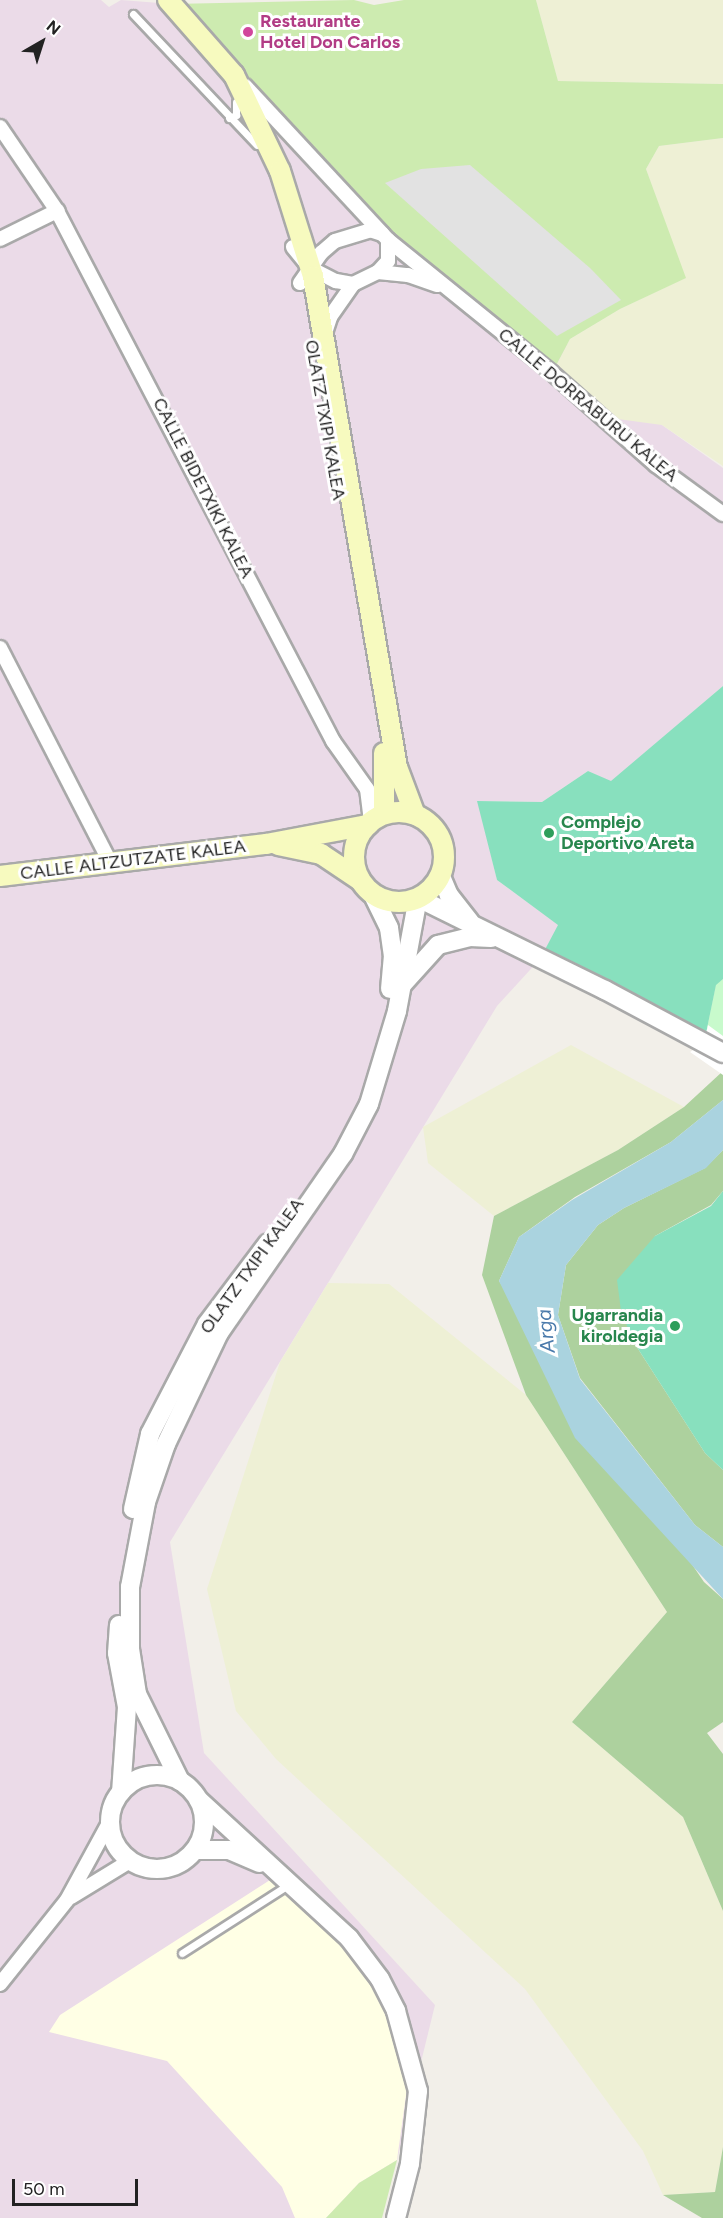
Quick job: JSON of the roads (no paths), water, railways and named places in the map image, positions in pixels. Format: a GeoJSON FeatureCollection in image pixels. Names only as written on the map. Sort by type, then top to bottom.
{"type":"FeatureCollection","features":[{"type":"Feature","properties":{"kind":"main road","name":"CALLE DORRABURU KALEA"},"geometry":{"type":"LineString","coordinates":[[168,0],[234,75]]}},
{"type":"Feature","properties":{"kind":"main road","name":"OLATZ TXIPI KALEA"},"geometry":{"type":"LineString","coordinates":[[205,43],[232,110],[257,145],[290,229],[293,247],[305,275],[387,769],[374,820]]}},
{"type":"Feature","properties":{"kind":"main road","name":"OLATZ TXIPI KALEA"},"geometry":{"type":"LineString","coordinates":[[234,75],[280,171],[305,275],[324,338],[397,767],[415,815]]}},
{"type":"Feature","properties":{"kind":"main road"},"geometry":{"type":"LineString","coordinates":[[415,815],[438,834],[443,848],[440,874],[430,890],[418,898],[394,902],[366,886],[321,854],[266,844],[374,820],[415,815]]}},
{"type":"Feature","properties":{"kind":"main road"},"geometry":{"type":"LineString","coordinates":[[366,886],[354,848],[374,820]]}},
{"type":"Feature","properties":{"kind":"main road","name":"CALLE ALTZUTZATE KALEA"},"geometry":{"type":"LineString","coordinates":[[0,876],[266,844]]}},
{"type":"Feature","properties":{"kind":"street","name":"CALLE DORRABURU KALEA"},"geometry":{"type":"LineString","coordinates":[[234,75],[385,237],[656,465],[723,514]]}},
{"type":"Feature","properties":{"kind":"street","name":"CALLE BIDETXIKI KALEA"},"geometry":{"type":"LineString","coordinates":[[0,127],[57,211],[333,741],[367,789],[374,820]]}},
{"type":"Feature","properties":{"kind":"street"},"geometry":{"type":"LineString","coordinates":[[0,239],[57,211]]}},
{"type":"Feature","properties":{"kind":"street"},"geometry":{"type":"LineString","coordinates":[[324,338],[330,317],[353,284],[378,272],[388,261],[385,237],[370,230],[351,233],[321,253],[305,275],[353,284]]}},
{"type":"Feature","properties":{"kind":"street","name":"CALLE DORRABURU KALEA"},"geometry":{"type":"LineString","coordinates":[[378,272],[408,275],[455,294]]}},
{"type":"Feature","properties":{"kind":"street"},"geometry":{"type":"LineString","coordinates":[[0,648],[111,864]]}},
{"type":"Feature","properties":{"kind":"street"},"geometry":{"type":"LineString","coordinates":[[440,874],[449,895],[486,934]]}},
{"type":"Feature","properties":{"kind":"street","name":"OLATZ TXIPI KALEA"},"geometry":{"type":"LineString","coordinates":[[121,1792],[127,1707],[117,1653],[122,1566],[150,1434],[207,1324],[331,1155],[361,1095],[383,1029],[393,955],[389,928],[366,886]]}},
{"type":"Feature","properties":{"kind":"street"},"geometry":{"type":"LineString","coordinates":[[418,898],[486,934],[605,990],[723,1053]]}},
{"type":"Feature","properties":{"kind":"street","name":"OLATZ TXIPI KALEA"},"geometry":{"type":"LineString","coordinates":[[180,1781],[137,1694],[130,1648],[130,1587],[146,1502],[166,1444],[219,1333],[344,1154],[369,1104],[386,1057],[418,898]]}},
{"type":"Feature","properties":{"kind":"street"},"geometry":{"type":"LineString","coordinates":[[401,986],[438,945],[486,934]]}},
{"type":"Feature","properties":{"kind":"street"},"geometry":{"type":"LineString","coordinates":[[0,1984],[67,1900],[110,1821],[121,1792],[142,1777],[162,1775],[180,1781],[228,1824],[271,1870],[361,1951],[396,2011],[418,2091],[410,2164],[396,2218]]}},
{"type":"Feature","properties":{"kind":"street"},"geometry":{"type":"LineString","coordinates":[[110,1821],[115,1843],[130,1861],[143,1867],[165,1868],[185,1860],[195,1850],[204,1826],[199,1800]]}},
{"type":"Feature","properties":{"kind":"street"},"geometry":{"type":"LineString","coordinates":[[195,1850],[229,1850],[271,1870]]}},
{"type":"Feature","properties":{"kind":"street"},"geometry":{"type":"LineString","coordinates":[[67,1900],[130,1861]]}},
{"type":"Feature","properties":{"kind":"lane"},"geometry":{"type":"LineString","coordinates":[[133,14],[232,110]]}},
{"type":"Feature","properties":{"kind":"lane"},"geometry":{"type":"LineString","coordinates":[[182,1953],[288,1885]]}},
{"type":"Feature","properties":{"kind":"water","name":"Arga"},"geometry":{"type":"Polygon","coordinates":[[[723,1100],[723,1150],[706,1168],[624,1208],[598,1225],[566,1265],[558,1315],[580,1379],[695,1525],[723,1547],[723,1599],[575,1438],[499,1281],[519,1237],[572,1200],[671,1142],[723,1100]]]}},
{"type":"Feature","properties":{"kind":"place","name":"Restaurante Hotel Don Carlos"},"geometry":{"type":"Point","coordinates":[248,32]}},
{"type":"Feature","properties":{"kind":"place","name":"Complejo Deportivo Areta"},"geometry":{"type":"Point","coordinates":[549,833]}},
{"type":"Feature","properties":{"kind":"place","name":"Ugarrandia kiroldegia"},"geometry":{"type":"Point","coordinates":[675,1326]}}]}
